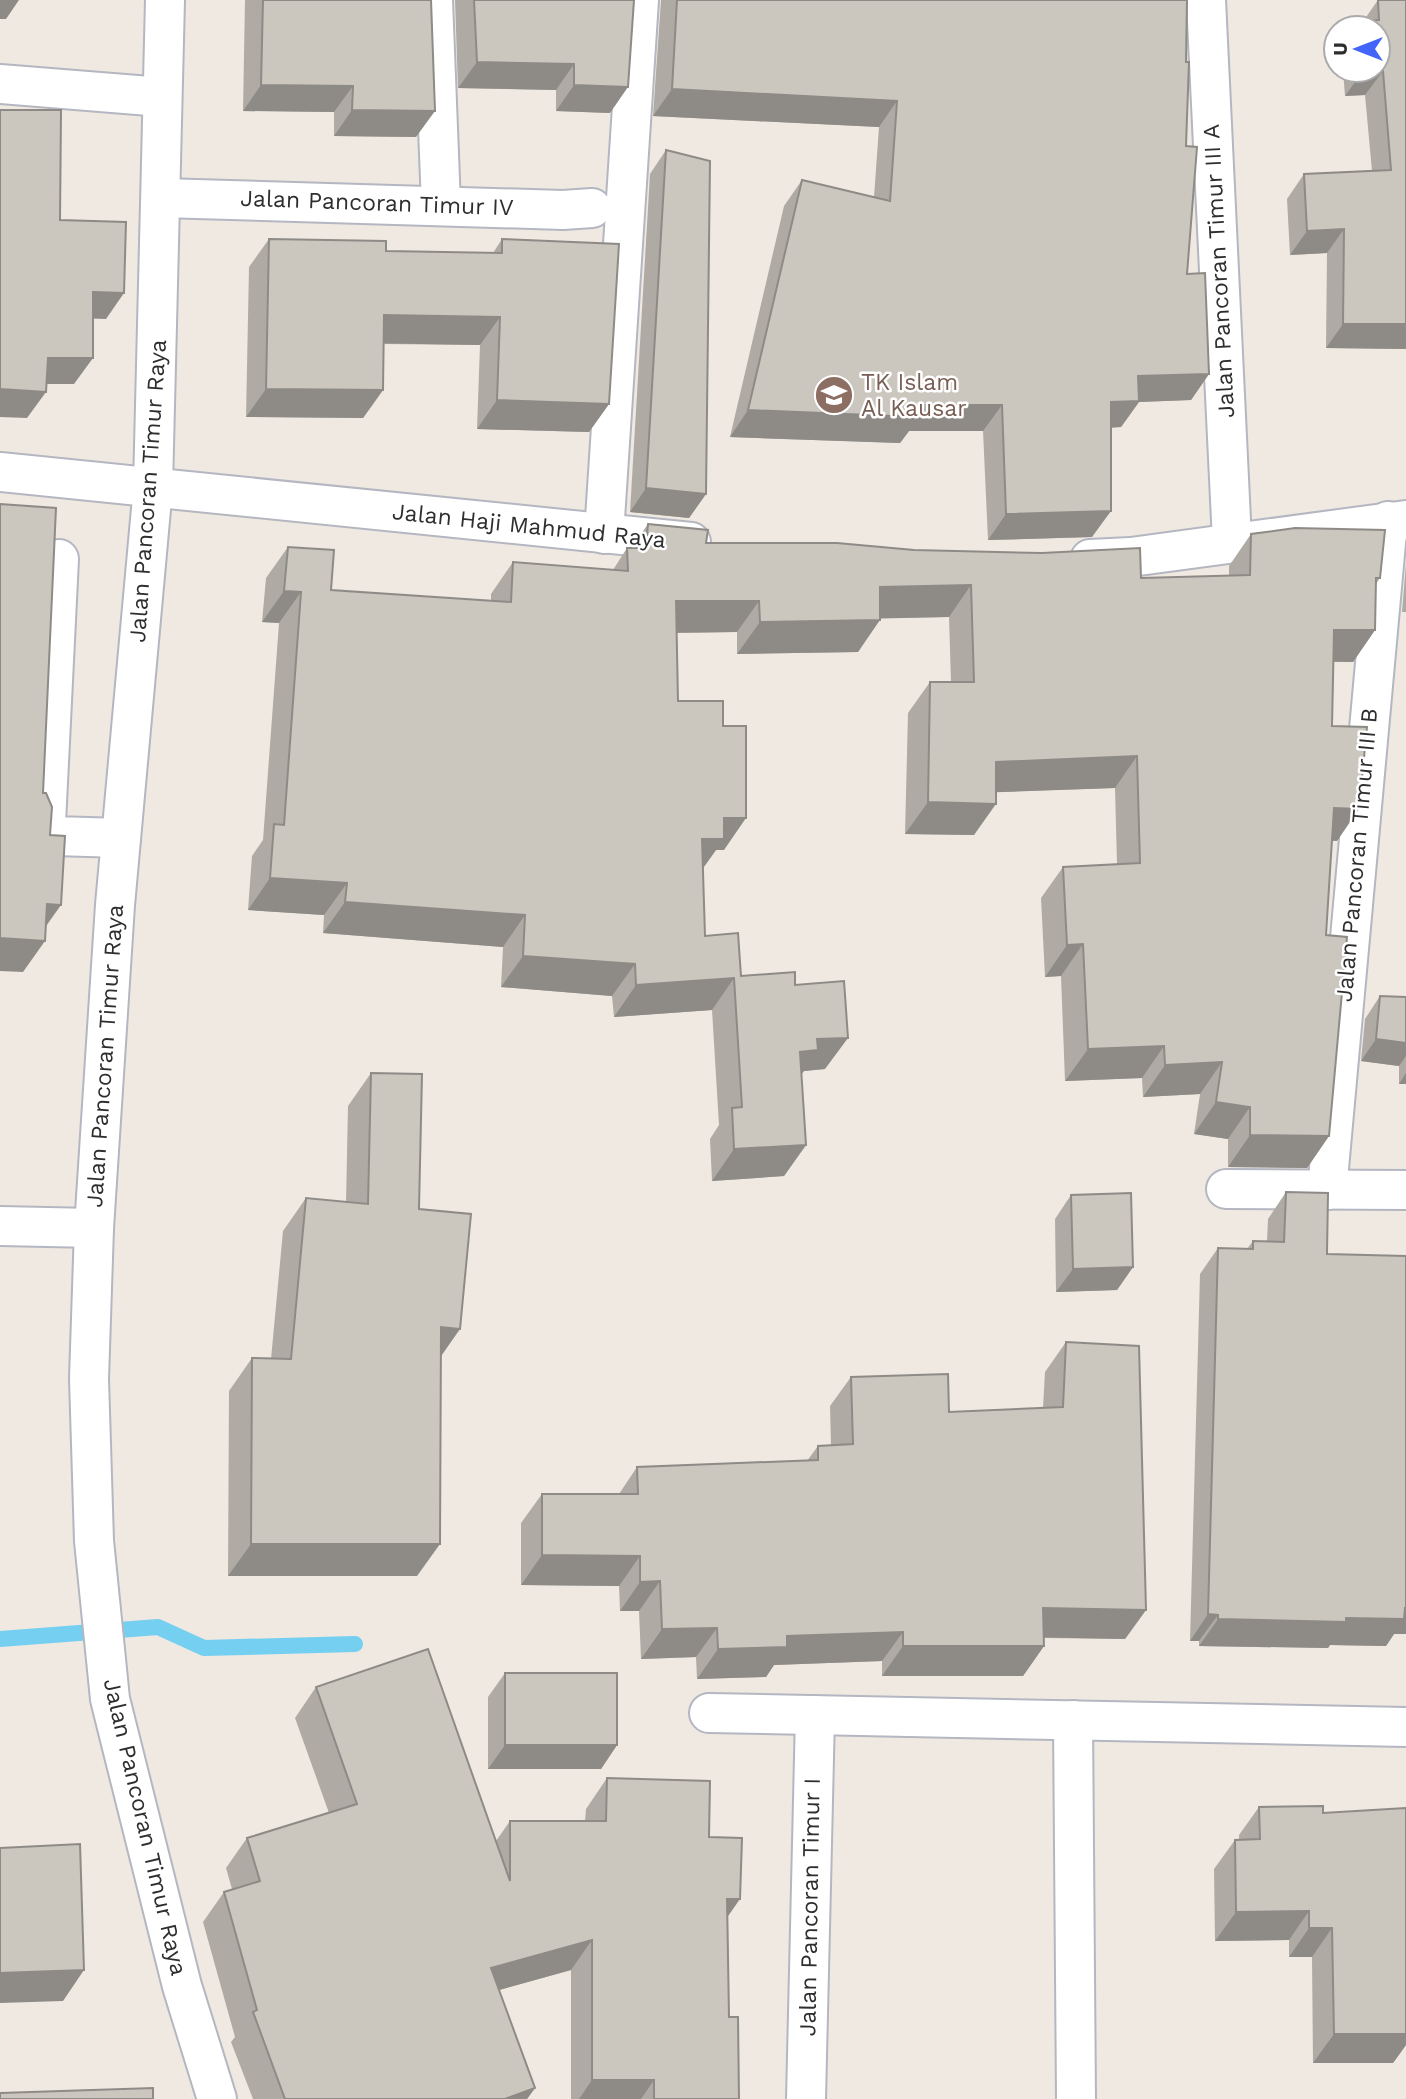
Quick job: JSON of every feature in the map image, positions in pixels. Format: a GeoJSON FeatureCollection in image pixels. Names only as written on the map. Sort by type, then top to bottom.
{"type":"FeatureCollection","features":[{"type":"Feature","properties":{"kind":"street","name":"Jalan Pancoran Timur Raya"},"geometry":{"type":"LineString","coordinates":[[165,0],[153,488],[121,838],[94,1227],[89,1379],[94,1541],[110,1699],[182,1986],[217,2099]]}},
{"type":"Feature","properties":{"kind":"street"},"geometry":{"type":"LineString","coordinates":[[433,0],[441,205]]}},
{"type":"Feature","properties":{"kind":"street"},"geometry":{"type":"LineString","coordinates":[[604,534],[639,0]]}},
{"type":"Feature","properties":{"kind":"street","name":"Jalan Pancoran Timur III A"},"geometry":{"type":"LineString","coordinates":[[1206,0],[1233,541]]}},
{"type":"Feature","properties":{"kind":"street"},"geometry":{"type":"LineString","coordinates":[[0,84],[162,97]]}},
{"type":"Feature","properties":{"kind":"street","name":"Jalan Pancoran Timur IV"},"geometry":{"type":"LineString","coordinates":[[162,198],[592,208]]}},
{"type":"Feature","properties":{"kind":"street","name":"Jalan Haji Mahmud Raya"},"geometry":{"type":"LineString","coordinates":[[0,472],[728,545]]}},
{"type":"Feature","properties":{"kind":"street"},"geometry":{"type":"LineString","coordinates":[[1061,561],[1131,557],[1233,541],[1397,521]]}},
{"type":"Feature","properties":{"kind":"street","name":"Jalan Pancoran Timur III B"},"geometry":{"type":"LineString","coordinates":[[1327,1190],[1397,521]]}},
{"type":"Feature","properties":{"kind":"street"},"geometry":{"type":"LineString","coordinates":[[59,559],[46,823],[55,836],[121,838]]}},
{"type":"Feature","properties":{"kind":"street"},"geometry":{"type":"LineString","coordinates":[[1226,1189],[1406,1190]]}},
{"type":"Feature","properties":{"kind":"street"},"geometry":{"type":"LineString","coordinates":[[0,1226],[94,1227]]}},
{"type":"Feature","properties":{"kind":"street"},"geometry":{"type":"LineString","coordinates":[[709,1713],[1406,1727]]}},
{"type":"Feature","properties":{"kind":"street","name":"Jalan Pancoran Timur I"},"geometry":{"type":"LineString","coordinates":[[806,2099],[815,1715]]}},
{"type":"Feature","properties":{"kind":"street"},"geometry":{"type":"LineString","coordinates":[[1073,1720],[1076,2099]]}},
{"type":"Feature","properties":{"kind":"building"},"geometry":{"type":"Polygon","coordinates":[[[263,0],[431,0],[435,111],[352,110],[353,86],[261,85],[263,0]]]}},
{"type":"Feature","properties":{"kind":"building"},"geometry":{"type":"Polygon","coordinates":[[[474,0],[634,0],[628,87],[574,85],[574,64],[477,62],[474,0]]]}},
{"type":"Feature","properties":{"kind":"building"},"geometry":{"type":"Polygon","coordinates":[[[677,0],[1187,0],[1186,62],[1189,62],[1186,146],[1197,147],[1187,274],[1205,273],[1209,374],[1138,376],[1139,401],[1111,402],[1111,511],[1006,514],[1002,405],[919,405],[918,417],[748,410],[802,180],[890,201],[897,101],[672,89],[677,0]]]}},
{"type":"Feature","properties":{"kind":"building"},"geometry":{"type":"Polygon","coordinates":[[[1378,0],[1406,0],[1406,324],[1343,324],[1344,229],[1307,231],[1304,174],[1391,170],[1384,84],[1392,84],[1392,14],[1379,14],[1378,0]]]}},
{"type":"Feature","properties":{"kind":"building"},"geometry":{"type":"Polygon","coordinates":[[[0,110],[61,110],[60,220],[126,222],[124,293],[93,292],[93,358],[48,358],[46,392],[0,389],[0,110]]]}},
{"type":"Feature","properties":{"kind":"building"},"geometry":{"type":"Polygon","coordinates":[[[666,150],[710,161],[706,494],[646,488],[666,150]]]}},
{"type":"Feature","properties":{"kind":"building"},"geometry":{"type":"Polygon","coordinates":[[[269,239],[386,241],[386,251],[502,253],[502,239],[619,244],[609,404],[497,400],[500,317],[384,315],[383,390],[266,389],[269,239]]]}},
{"type":"Feature","properties":{"kind":"building"},"geometry":{"type":"Polygon","coordinates":[[[0,504],[56,508],[43,793],[46,793],[52,807],[50,835],[65,836],[61,905],[47,904],[45,941],[0,938],[0,504]]]}},
{"type":"Feature","properties":{"kind":"building"},"geometry":{"type":"Polygon","coordinates":[[[648,524],[708,530],[706,543],[837,543],[914,550],[1042,553],[1140,548],[1141,578],[1250,575],[1251,534],[1295,528],[1385,530],[1380,578],[1376,578],[1375,630],[1334,630],[1332,726],[1367,727],[1359,809],[1334,808],[1326,935],[1347,937],[1329,1136],[1250,1135],[1250,1107],[1216,1102],[1222,1062],[1165,1065],[1164,1046],[1088,1049],[1083,944],[1067,945],[1063,867],[1140,863],[1137,756],[996,762],[996,804],[928,802],[930,682],[974,682],[971,585],[880,587],[880,620],[760,622],[759,601],[676,601],[678,701],[723,701],[723,726],[746,726],[746,818],[724,818],[724,839],[702,839],[705,936],[738,933],[741,976],[795,972],[795,985],[844,981],[848,1038],[817,1039],[818,1050],[800,1052],[806,1145],[734,1149],[732,1108],[742,1107],[734,978],[636,985],[635,964],[523,956],[525,915],[345,902],[347,883],[270,878],[274,824],[284,825],[301,592],[284,591],[288,547],[334,550],[331,590],[511,602],[513,562],[628,571],[627,548],[646,548],[648,524]]]}},
{"type":"Feature","properties":{"kind":"building"},"geometry":{"type":"Polygon","coordinates":[[[1380,996],[1406,997],[1406,1043],[1376,1039],[1380,996]]]}},
{"type":"Feature","properties":{"kind":"building"},"geometry":{"type":"Polygon","coordinates":[[[371,1073],[422,1074],[419,1209],[471,1214],[460,1329],[441,1327],[440,1544],[251,1544],[252,1358],[291,1359],[306,1198],[368,1204],[371,1073]]]}},
{"type":"Feature","properties":{"kind":"building"},"geometry":{"type":"Polygon","coordinates":[[[1286,1192],[1328,1193],[1327,1254],[1406,1256],[1404,1619],[1346,1618],[1346,1622],[1218,1619],[1218,1615],[1208,1614],[1218,1248],[1253,1249],[1253,1241],[1284,1242],[1286,1192]]]}},
{"type":"Feature","properties":{"kind":"building"},"geometry":{"type":"Polygon","coordinates":[[[1131,1193],[1133,1267],[1073,1269],[1071,1195],[1131,1193]]]}},
{"type":"Feature","properties":{"kind":"building"},"geometry":{"type":"Polygon","coordinates":[[[1066,1342],[1139,1346],[1146,1610],[1043,1608],[1044,1646],[903,1646],[903,1632],[787,1636],[787,1647],[718,1649],[717,1628],[662,1629],[660,1581],[640,1582],[640,1556],[542,1555],[542,1494],[638,1494],[637,1467],[818,1460],[818,1446],[853,1444],[851,1377],[948,1374],[949,1412],[1063,1407],[1066,1342]]]}},
{"type":"Feature","properties":{"kind":"building"},"geometry":{"type":"Polygon","coordinates":[[[428,1649],[510,1881],[510,1821],[606,1821],[607,1778],[710,1781],[709,1837],[742,1838],[740,1899],[727,1899],[729,2017],[738,2017],[739,2099],[654,2099],[654,2080],[592,2080],[592,1940],[491,1968],[535,2088],[505,2099],[285,2099],[253,2012],[257,2010],[224,1892],[260,1881],[247,1838],[357,1804],[316,1687],[428,1649]]]}},
{"type":"Feature","properties":{"kind":"building"},"geometry":{"type":"Polygon","coordinates":[[[505,1673],[617,1673],[617,1745],[505,1745],[505,1673]]]}},
{"type":"Feature","properties":{"kind":"building"},"geometry":{"type":"Polygon","coordinates":[[[1323,1806],[1323,1813],[1406,1808],[1406,2034],[1334,2034],[1332,1928],[1309,1928],[1309,1911],[1236,1912],[1235,1840],[1260,1839],[1259,1807],[1323,1806]]]}},
{"type":"Feature","properties":{"kind":"building"},"geometry":{"type":"Polygon","coordinates":[[[80,1844],[84,1970],[0,1973],[0,1848],[80,1844]]]}},
{"type":"Feature","properties":{"kind":"building"},"geometry":{"type":"Polygon","coordinates":[[[153,2088],[153,2099],[0,2099],[0,2093],[153,2088]]]}},
{"type":"Feature","properties":{"kind":"waterway"},"geometry":{"type":"LineString","coordinates":[[0,1639],[158,1627],[204,1648],[355,1644]]}},
{"type":"Feature","properties":{"kind":"place","name":"TK Islam Al Kausar"},"geometry":{"type":"Point","coordinates":[834,395]}}]}
